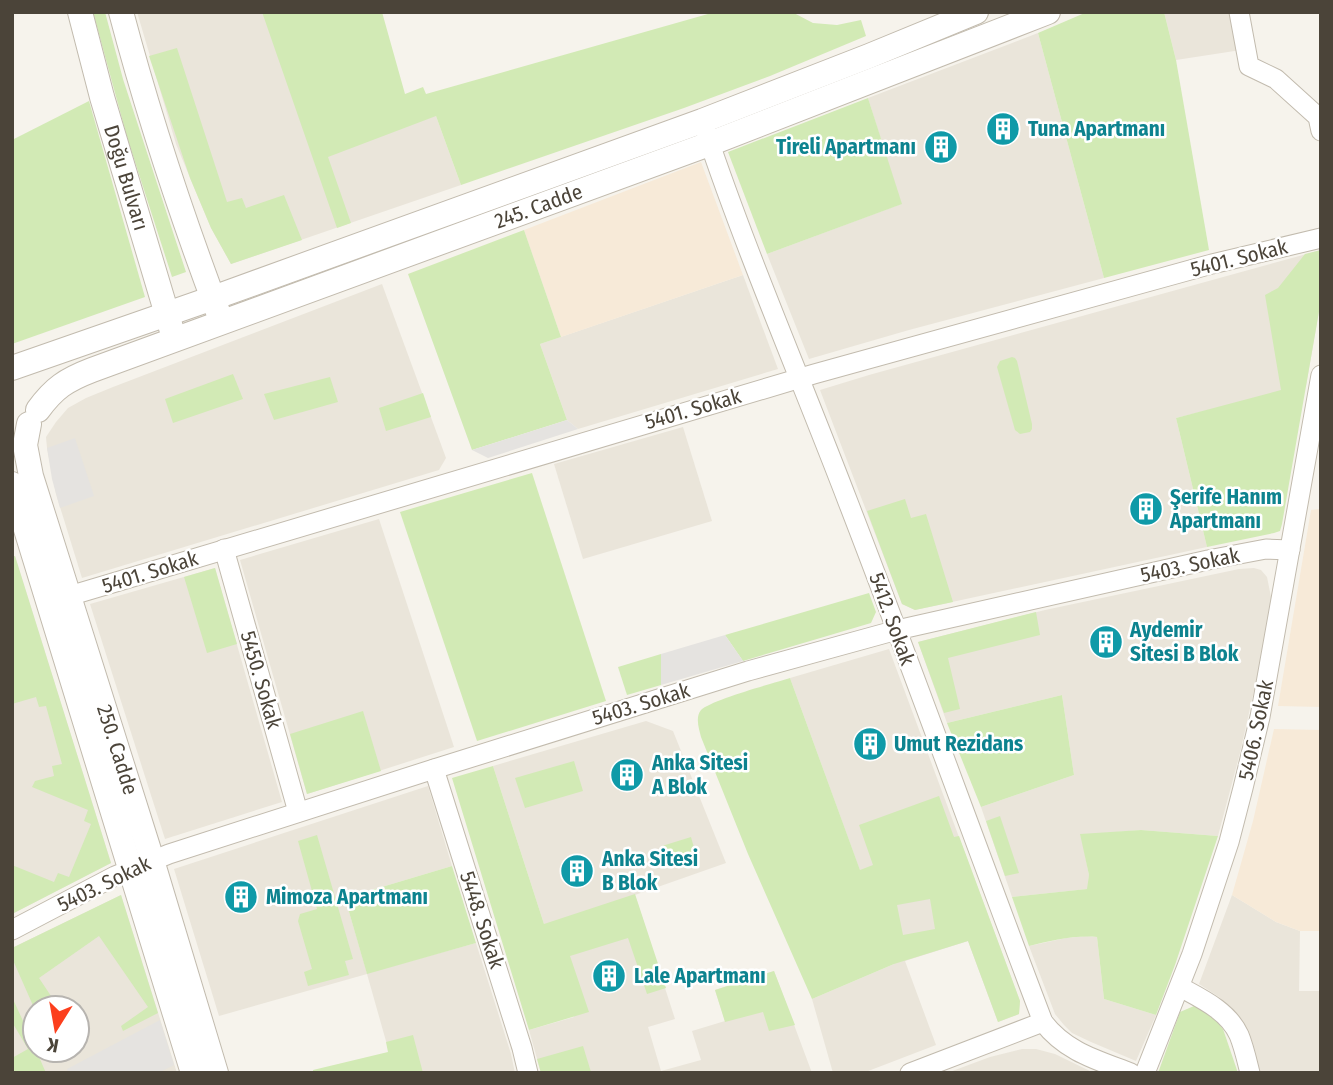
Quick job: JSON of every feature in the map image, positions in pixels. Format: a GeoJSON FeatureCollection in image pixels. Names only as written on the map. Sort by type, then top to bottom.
{"type":"FeatureCollection","features":[{"type":"Feature","properties":{"kind":"street","name":"Doğu Bulvarı"},"geometry":{"type":"LineString","coordinates":[[79,12],[175,340]]}},
{"type":"Feature","properties":{"kind":"street","name":"Doğu Bulvarı"},"geometry":{"type":"LineString","coordinates":[[121,12],[179,203],[222,322]]}},
{"type":"Feature","properties":{"kind":"street","name":"245. Cadde"},"geometry":{"type":"LineString","coordinates":[[27,422],[56,389],[74,378],[706,133],[976,12]]}},
{"type":"Feature","properties":{"kind":"street","name":"245. Cadde"},"geometry":{"type":"LineString","coordinates":[[12,370],[213,298],[706,133],[1048,12]]}},
{"type":"Feature","properties":{"kind":"street"},"geometry":{"type":"LineString","coordinates":[[1239,12],[1249,66],[1276,79],[1318,117],[1321,131]]}},
{"type":"Feature","properties":{"kind":"street","name":"5412. Sokak"},"geometry":{"type":"LineString","coordinates":[[706,133],[897,630],[1042,1022],[1053,1035],[1067,1045],[1131,1073]]}},
{"type":"Feature","properties":{"kind":"street","name":"5401. Sokak"},"geometry":{"type":"LineString","coordinates":[[69,596],[799,378],[1212,264],[1321,238]]}},
{"type":"Feature","properties":{"kind":"street"},"geometry":{"type":"LineString","coordinates":[[12,370],[32,381],[37,390],[39,400],[27,422]]}},
{"type":"Feature","properties":{"kind":"street","name":"5406. Sokak"},"geometry":{"type":"LineString","coordinates":[[1145,1073],[1180,987],[1229,842],[1243,788],[1260,717],[1321,375]]}},
{"type":"Feature","properties":{"kind":"street","name":"250. Cadde"},"geometry":{"type":"LineString","coordinates":[[27,422],[27,460],[69,596],[193,1073]]}},
{"type":"Feature","properties":{"kind":"street","name":"250. Cadde"},"geometry":{"type":"LineString","coordinates":[[12,484],[20,537],[216,1073]]}},
{"type":"Feature","properties":{"kind":"street","name":"5450. Sokak"},"geometry":{"type":"LineString","coordinates":[[225,549],[299,812]]}},
{"type":"Feature","properties":{"kind":"street","name":"5403. Sokak"},"geometry":{"type":"LineString","coordinates":[[12,930],[141,865],[299,812],[748,671],[897,630],[1208,560],[1266,549],[1290,550]]}},
{"type":"Feature","properties":{"kind":"street","name":"5448. Sokak"},"geometry":{"type":"LineString","coordinates":[[434,769],[528,1073]]}},
{"type":"Feature","properties":{"kind":"street"},"geometry":{"type":"LineString","coordinates":[[1180,987],[1213,1006],[1229,1019],[1238,1035],[1250,1073]]}},
{"type":"Feature","properties":{"kind":"street"},"geometry":{"type":"LineString","coordinates":[[910,1073],[1042,1022]]}},
{"type":"Feature","properties":{"kind":"shaded area"},"geometry":{"type":"Polygon","coordinates":[[[137,12],[277,12],[436,116],[461,185],[231,264],[211,228],[176,144],[137,12]]]}},
{"type":"Feature","properties":{"kind":"shaded area"},"geometry":{"type":"Polygon","coordinates":[[[1164,12],[1234,12],[1241,50],[1176,60],[1164,12]]]}},
{"type":"Feature","properties":{"kind":"shaded area"},"geometry":{"type":"Polygon","coordinates":[[[1038,33],[1104,278],[809,359],[767,254],[901,204],[868,98],[1038,33]]]}},
{"type":"Feature","properties":{"kind":"shaded area"},"geometry":{"type":"Polygon","coordinates":[[[701,162],[743,275],[561,337],[524,230],[701,162]]]}},
{"type":"Feature","properties":{"kind":"shaded area"},"geometry":{"type":"Polygon","coordinates":[[[1321,250],[1321,300],[1306,386],[1176,418],[1207,547],[915,610],[902,604],[820,390],[1321,250]]]}},
{"type":"Feature","properties":{"kind":"shaded area"},"geometry":{"type":"Polygon","coordinates":[[[743,275],[778,369],[578,429],[567,420],[540,344],[743,275]]]}},
{"type":"Feature","properties":{"kind":"shaded area"},"geometry":{"type":"Polygon","coordinates":[[[382,284],[446,458],[439,470],[82,578],[56,494],[46,437],[68,408],[113,387],[382,284]]]}},
{"type":"Feature","properties":{"kind":"shaded area"},"geometry":{"type":"Polygon","coordinates":[[[567,420],[578,429],[488,458],[472,450],[567,420]]]}},
{"type":"Feature","properties":{"kind":"shaded area"},"geometry":{"type":"Polygon","coordinates":[[[683,427],[712,521],[583,559],[554,464],[683,427]]]}},
{"type":"Feature","properties":{"kind":"shaded area"},"geometry":{"type":"Polygon","coordinates":[[[75,438],[94,496],[60,508],[47,448],[75,438]]]}},
{"type":"Feature","properties":{"kind":"shaded area"},"geometry":{"type":"Polygon","coordinates":[[[1321,509],[1321,707],[1278,706],[1311,510],[1321,509]]]}},
{"type":"Feature","properties":{"kind":"shaded area"},"geometry":{"type":"Polygon","coordinates":[[[379,519],[454,747],[307,794],[240,560],[379,519]]]}},
{"type":"Feature","properties":{"kind":"shaded area"},"geometry":{"type":"Polygon","coordinates":[[[15,556],[111,863],[12,914],[12,557],[15,556]]]}},
{"type":"Feature","properties":{"kind":"shaded area"},"geometry":{"type":"Polygon","coordinates":[[[215,568],[282,802],[165,839],[90,604],[215,568]]]}},
{"type":"Feature","properties":{"kind":"shaded area"},"geometry":{"type":"Polygon","coordinates":[[[1254,568],[1261,570],[1267,577],[1270,606],[1240,753],[1218,836],[1141,830],[1081,835],[1089,875],[1088,889],[1012,897],[981,807],[1074,775],[1062,695],[947,723],[918,642],[1045,610],[1254,568]]]}},
{"type":"Feature","properties":{"kind":"shaded area"},"geometry":{"type":"Polygon","coordinates":[[[725,635],[743,661],[661,685],[661,654],[725,635]]]}},
{"type":"Feature","properties":{"kind":"shaded area"},"geometry":{"type":"Polygon","coordinates":[[[889,649],[1020,1001],[1019,1014],[998,1022],[968,941],[905,961],[936,1045],[863,1073],[833,1073],[812,999],[894,964],[790,678],[889,649]]]}},
{"type":"Feature","properties":{"kind":"shaded area"},"geometry":{"type":"Polygon","coordinates":[[[646,721],[673,731],[726,863],[635,895],[675,1019],[648,1027],[661,1071],[701,1060],[692,1031],[725,1021],[715,990],[774,971],[812,1073],[541,1073],[529,1030],[574,1017],[493,766],[646,721]]]}},
{"type":"Feature","properties":{"kind":"shaded area"},"geometry":{"type":"Polygon","coordinates":[[[1274,729],[1321,730],[1321,931],[1300,931],[1276,922],[1232,895],[1253,821],[1274,729]]]}},
{"type":"Feature","properties":{"kind":"shaded area"},"geometry":{"type":"Polygon","coordinates":[[[428,786],[452,866],[345,898],[367,973],[476,943],[515,1073],[395,1073],[367,974],[219,1016],[174,869],[428,786]]]}},
{"type":"Feature","properties":{"kind":"shaded area"},"geometry":{"type":"Polygon","coordinates":[[[121,895],[177,1073],[12,1073],[12,948],[121,895]]]}},
{"type":"Feature","properties":{"kind":"shaded area"},"geometry":{"type":"Polygon","coordinates":[[[1232,895],[1276,922],[1300,931],[1299,991],[1321,991],[1321,1073],[1260,1073],[1241,1019],[1219,997],[1199,984],[1232,895]]]}},
{"type":"Feature","properties":{"kind":"shaded area"},"geometry":{"type":"Polygon","coordinates":[[[1087,936],[1097,937],[1104,999],[1156,1015],[1136,1061],[1072,1033],[1064,1025],[1055,1014],[1029,946],[1087,936]]]}},
{"type":"Feature","properties":{"kind":"shaded area"},"geometry":{"type":"Polygon","coordinates":[[[160,1020],[174,1065],[158,1073],[68,1073],[67,1069],[76,1064],[91,1064],[91,1056],[160,1020]]]}},
{"type":"Feature","properties":{"kind":"shaded area"},"geometry":{"type":"Polygon","coordinates":[[[1022,1049],[1055,1054],[1094,1073],[947,1073],[990,1057],[1022,1049]]]}},
{"type":"Feature","properties":{"kind":"green space"},"geometry":{"type":"Polygon","coordinates":[[[93,12],[105,12],[123,79],[186,272],[172,277],[127,137],[93,12]]]}},
{"type":"Feature","properties":{"kind":"green space"},"geometry":{"type":"Polygon","coordinates":[[[262,12],[382,12],[405,94],[423,87],[426,94],[715,12],[792,12],[813,23],[837,25],[861,20],[866,36],[684,108],[461,185],[436,116],[328,157],[351,223],[337,228],[262,12]]]}},
{"type":"Feature","properties":{"kind":"green space"},"geometry":{"type":"Polygon","coordinates":[[[1087,12],[1164,12],[1176,60],[1209,250],[1104,278],[1038,33],[1087,12]]]}},
{"type":"Feature","properties":{"kind":"green space"},"geometry":{"type":"Polygon","coordinates":[[[177,48],[227,202],[242,198],[246,208],[284,195],[302,240],[231,264],[211,228],[190,178],[149,56],[177,48]]]}},
{"type":"Feature","properties":{"kind":"green space"},"geometry":{"type":"Polygon","coordinates":[[[868,98],[902,204],[767,254],[728,152],[868,98]]]}},
{"type":"Feature","properties":{"kind":"green space"},"geometry":{"type":"Polygon","coordinates":[[[89,101],[145,297],[12,344],[12,140],[89,101]]]}},
{"type":"Feature","properties":{"kind":"green space"},"geometry":{"type":"Polygon","coordinates":[[[524,230],[561,337],[540,344],[567,420],[472,450],[408,274],[524,230]]]}},
{"type":"Feature","properties":{"kind":"green space"},"geometry":{"type":"Polygon","coordinates":[[[1321,250],[1321,300],[1280,531],[1207,547],[1176,418],[1281,390],[1265,295],[1278,288],[1305,254],[1321,250]]]}},
{"type":"Feature","properties":{"kind":"green space"},"geometry":{"type":"Polygon","coordinates":[[[1012,357],[1017,361],[1032,424],[1030,432],[1020,434],[1015,430],[997,367],[1000,361],[1012,357]]]}},
{"type":"Feature","properties":{"kind":"green space"},"geometry":{"type":"Polygon","coordinates":[[[233,374],[243,399],[173,423],[165,399],[233,374]]]}},
{"type":"Feature","properties":{"kind":"green space"},"geometry":{"type":"Polygon","coordinates":[[[330,377],[338,402],[274,420],[264,394],[330,377]]]}},
{"type":"Feature","properties":{"kind":"green space"},"geometry":{"type":"Polygon","coordinates":[[[423,393],[431,417],[386,431],[379,408],[423,393]]]}},
{"type":"Feature","properties":{"kind":"green space"},"geometry":{"type":"Polygon","coordinates":[[[532,473],[606,701],[477,741],[400,512],[532,473]]]}},
{"type":"Feature","properties":{"kind":"green space"},"geometry":{"type":"Polygon","coordinates":[[[905,499],[911,518],[926,514],[953,602],[915,610],[902,604],[867,511],[905,499]]]}},
{"type":"Feature","properties":{"kind":"green space"},"geometry":{"type":"Polygon","coordinates":[[[15,556],[111,863],[12,914],[12,865],[54,882],[58,873],[69,877],[91,824],[84,821],[88,810],[32,787],[35,781],[54,776],[52,766],[62,764],[46,706],[39,707],[36,697],[12,704],[12,557],[15,556]]]}},
{"type":"Feature","properties":{"kind":"green space"},"geometry":{"type":"Polygon","coordinates":[[[215,568],[237,644],[207,653],[184,577],[215,568]]]}},
{"type":"Feature","properties":{"kind":"green space"},"geometry":{"type":"Polygon","coordinates":[[[869,593],[876,612],[871,623],[743,661],[725,635],[869,593]]]}},
{"type":"Feature","properties":{"kind":"green space"},"geometry":{"type":"Polygon","coordinates":[[[1036,612],[1040,635],[948,658],[960,709],[944,713],[918,642],[1036,612]]]}},
{"type":"Feature","properties":{"kind":"green space"},"geometry":{"type":"Polygon","coordinates":[[[661,654],[661,685],[627,695],[618,667],[661,654]]]}},
{"type":"Feature","properties":{"kind":"green space"},"geometry":{"type":"Polygon","coordinates":[[[790,678],[860,870],[873,865],[859,825],[939,796],[954,837],[959,836],[1020,1001],[1019,1014],[998,1022],[968,941],[894,964],[812,999],[748,854],[701,737],[698,723],[699,713],[707,706],[790,678]],[[930,899],[897,905],[903,935],[935,929],[930,899]]]}},
{"type":"Feature","properties":{"kind":"green space"},"geometry":{"type":"Polygon","coordinates":[[[1062,695],[1074,775],[981,807],[947,723],[1062,695]]]}},
{"type":"Feature","properties":{"kind":"green space"},"geometry":{"type":"Polygon","coordinates":[[[363,711],[381,771],[307,794],[290,734],[363,711]]]}},
{"type":"Feature","properties":{"kind":"green space"},"geometry":{"type":"Polygon","coordinates":[[[574,761],[583,791],[525,808],[515,778],[574,761]]]}},
{"type":"Feature","properties":{"kind":"green space"},"geometry":{"type":"Polygon","coordinates":[[[493,766],[544,924],[635,894],[666,988],[647,994],[628,938],[570,956],[589,1012],[529,1030],[452,778],[493,766]]]}},
{"type":"Feature","properties":{"kind":"green space"},"geometry":{"type":"Polygon","coordinates":[[[1000,816],[1019,873],[1005,876],[986,821],[1000,816]]]}},
{"type":"Feature","properties":{"kind":"green space"},"geometry":{"type":"Polygon","coordinates":[[[1141,830],[1218,836],[1156,1015],[1104,999],[1097,937],[1054,940],[1029,946],[1012,897],[1087,889],[1089,875],[1080,834],[1141,830]]]}},
{"type":"Feature","properties":{"kind":"green space"},"geometry":{"type":"Polygon","coordinates":[[[317,835],[353,959],[345,961],[349,975],[308,986],[304,972],[312,969],[298,921],[300,914],[317,909],[298,841],[317,835]]]}},
{"type":"Feature","properties":{"kind":"green space"},"geometry":{"type":"Polygon","coordinates":[[[691,837],[696,855],[668,864],[662,846],[691,837]]]}},
{"type":"Feature","properties":{"kind":"green space"},"geometry":{"type":"Polygon","coordinates":[[[452,866],[476,943],[367,974],[345,898],[452,866]]]}},
{"type":"Feature","properties":{"kind":"green space"},"geometry":{"type":"Polygon","coordinates":[[[121,895],[158,1013],[123,1031],[121,1026],[148,1007],[99,936],[39,978],[50,994],[28,994],[12,958],[12,948],[121,895]]]}},
{"type":"Feature","properties":{"kind":"green space"},"geometry":{"type":"Polygon","coordinates":[[[774,971],[795,1025],[769,1031],[763,1012],[725,1022],[715,990],[774,971]]]}},
{"type":"Feature","properties":{"kind":"green space"},"geometry":{"type":"Polygon","coordinates":[[[12,997],[21,1017],[21,1037],[12,1022],[12,997]]]}},
{"type":"Feature","properties":{"kind":"green space"},"geometry":{"type":"Polygon","coordinates":[[[1194,1006],[1213,1017],[1223,1029],[1238,1073],[1158,1073],[1180,1012],[1194,1006]]]}},
{"type":"Feature","properties":{"kind":"green space"},"geometry":{"type":"Polygon","coordinates":[[[413,1035],[423,1073],[313,1073],[313,1070],[388,1052],[386,1042],[413,1035]]]}},
{"type":"Feature","properties":{"kind":"green space"},"geometry":{"type":"Polygon","coordinates":[[[583,1046],[591,1072],[541,1073],[537,1059],[583,1046]]]}},
{"type":"Feature","properties":{"kind":"green space"},"geometry":{"type":"Polygon","coordinates":[[[21,1053],[21,1064],[42,1064],[46,1073],[15,1073],[12,1069],[12,1058],[21,1053]]]}},
{"type":"Feature","properties":{"kind":"place","name":"Tuna Apartmanı"},"geometry":{"type":"Point","coordinates":[1003,129]}},
{"type":"Feature","properties":{"kind":"place","name":"Tireli Apartmanı"},"geometry":{"type":"Point","coordinates":[941,147]}},
{"type":"Feature","properties":{"kind":"place","name":"Şerife Hanım Apartmanı"},"geometry":{"type":"Point","coordinates":[1146,509]}},
{"type":"Feature","properties":{"kind":"place","name":"Aydemir Sitesi B Blok"},"geometry":{"type":"Point","coordinates":[1106,642]}},
{"type":"Feature","properties":{"kind":"place","name":"Umut Rezidans"},"geometry":{"type":"Point","coordinates":[870,744]}},
{"type":"Feature","properties":{"kind":"place","name":"Anka Sitesi A Blok"},"geometry":{"type":"Point","coordinates":[627,775]}},
{"type":"Feature","properties":{"kind":"place","name":"Anka Sitesi B Blok"},"geometry":{"type":"Point","coordinates":[577,871]}},
{"type":"Feature","properties":{"kind":"place","name":"Mimoza Apartmanı"},"geometry":{"type":"Point","coordinates":[241,897]}},
{"type":"Feature","properties":{"kind":"place","name":"Lale Apartmanı"},"geometry":{"type":"Point","coordinates":[609,976]}}]}
